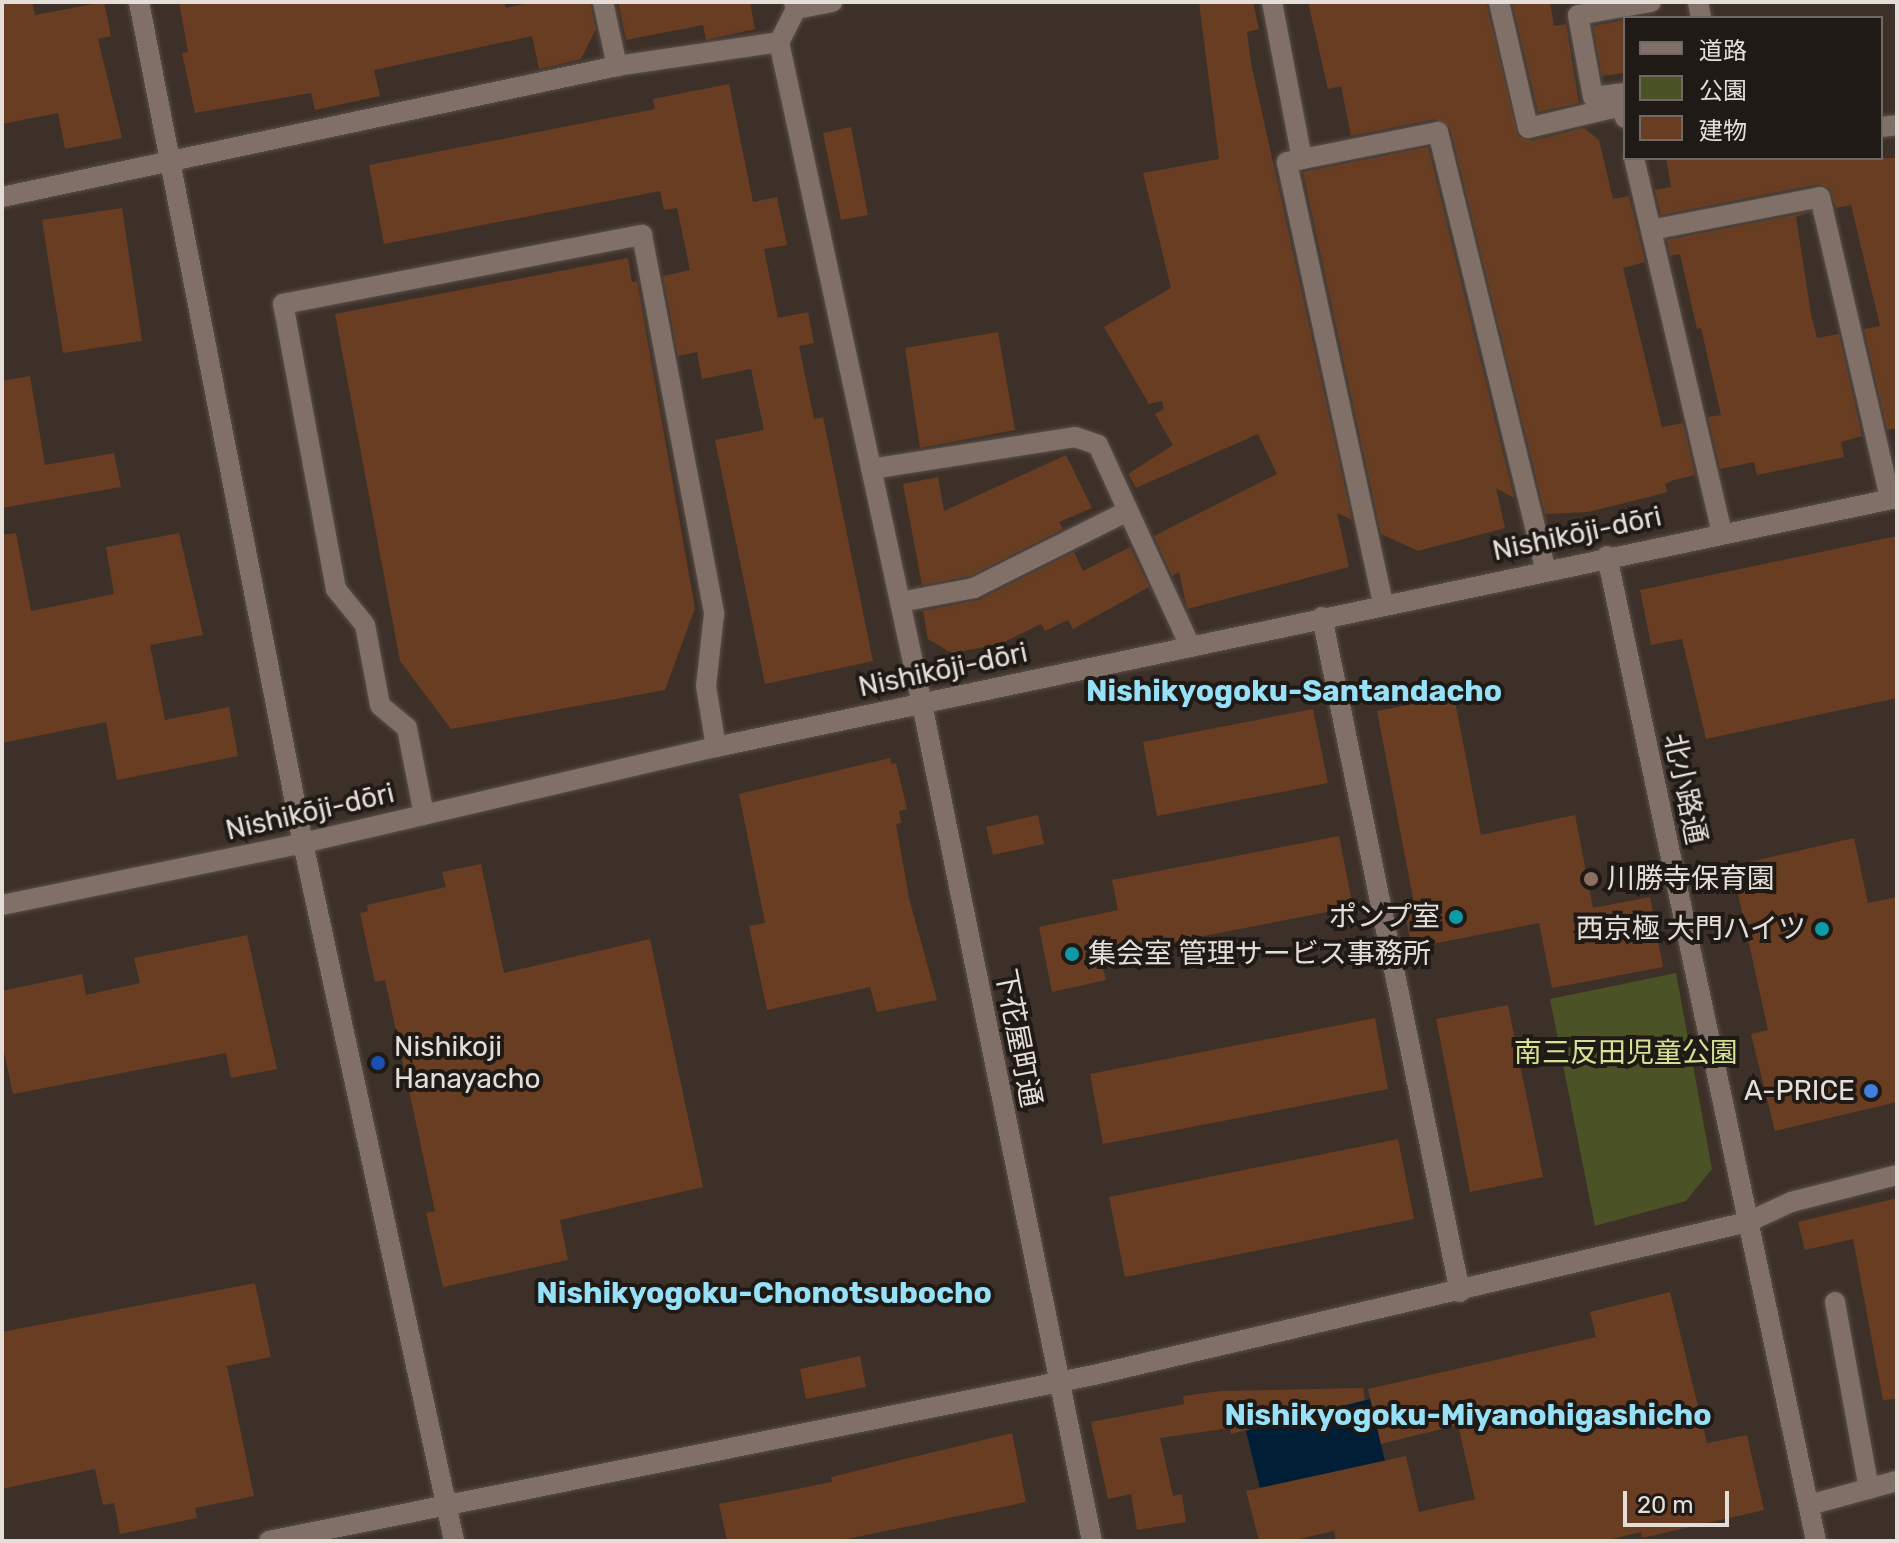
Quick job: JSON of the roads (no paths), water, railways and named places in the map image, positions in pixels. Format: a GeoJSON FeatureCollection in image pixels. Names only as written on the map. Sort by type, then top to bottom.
{"type":"FeatureCollection","features":[{"type":"Feature","properties":{"kind":"street"},"geometry":{"type":"LineString","coordinates":[[139,2],[303,843],[454,1541]]}},
{"type":"Feature","properties":{"kind":"street"},"geometry":{"type":"LineString","coordinates":[[603,2],[617,66]]}},
{"type":"Feature","properties":{"kind":"street"},"geometry":{"type":"LineString","coordinates":[[2,197],[617,66],[779,42],[795,6],[832,2]]}},
{"type":"Feature","properties":{"kind":"street"},"geometry":{"type":"LineString","coordinates":[[1272,2],[1302,159]]}},
{"type":"Feature","properties":{"kind":"street"},"geometry":{"type":"LineString","coordinates":[[1499,2],[1528,128],[1622,106],[1623,110]]}},
{"type":"Feature","properties":{"kind":"street"},"geometry":{"type":"LineString","coordinates":[[1623,93],[1593,97],[1578,15],[1651,2]]}},
{"type":"Feature","properties":{"kind":"street","name":"下花屋町通"},"geometry":{"type":"LineString","coordinates":[[779,42],[922,704],[1092,1541]]}},
{"type":"Feature","properties":{"kind":"street"},"geometry":{"type":"LineString","coordinates":[[1383,603],[1287,162],[1438,132],[1545,569]]}},
{"type":"Feature","properties":{"kind":"street"},"geometry":{"type":"LineString","coordinates":[[1634,160],[1722,533]]}},
{"type":"Feature","properties":{"kind":"street"},"geometry":{"type":"LineString","coordinates":[[1651,230],[1820,197],[1893,499]]}},
{"type":"Feature","properties":{"kind":"street"},"geometry":{"type":"LineString","coordinates":[[424,815],[407,728],[380,705],[365,625],[336,589],[283,304],[642,235],[714,614],[706,686],[716,747]]}},
{"type":"Feature","properties":{"kind":"street"},"geometry":{"type":"LineString","coordinates":[[871,469],[1075,437],[1098,445],[1126,512],[1190,646]]}},
{"type":"Feature","properties":{"kind":"street","name":"Nishikōji-dōri"},"geometry":{"type":"LineString","coordinates":[[2,905],[303,843],[716,747],[1383,603],[1893,499]]}},
{"type":"Feature","properties":{"kind":"street"},"geometry":{"type":"LineString","coordinates":[[900,602],[974,588],[1126,512]]}},
{"type":"Feature","properties":{"kind":"street","name":"北小路通"},"geometry":{"type":"LineString","coordinates":[[1607,556],[1816,1541]]}},
{"type":"Feature","properties":{"kind":"street"},"geometry":{"type":"LineString","coordinates":[[1322,617],[1460,1292]]}},
{"type":"Feature","properties":{"kind":"street"},"geometry":{"type":"LineString","coordinates":[[269,1541],[1060,1383],[1460,1292],[1748,1222],[1791,1202],[1897,1175]]}},
{"type":"Feature","properties":{"kind":"street"},"geometry":{"type":"LineString","coordinates":[[1835,1302],[1869,1489]]}},
{"type":"Feature","properties":{"kind":"street"},"geometry":{"type":"LineString","coordinates":[[1809,1505],[1897,1481]]}},
{"type":"Feature","properties":{"kind":"water"},"geometry":{"type":"Polygon","coordinates":[[[1370,1399],[1385,1461],[1260,1488],[1246,1431],[1370,1399]]]}},
{"type":"Feature","properties":{"kind":"place","name":"川勝寺保育園"},"geometry":{"type":"Point","coordinates":[1591,879]}},
{"type":"Feature","properties":{"kind":"place","name":"ポンプ室"},"geometry":{"type":"Point","coordinates":[1456,917]}},
{"type":"Feature","properties":{"kind":"place","name":"西京極 大門ハイツ"},"geometry":{"type":"Point","coordinates":[1822,929]}},
{"type":"Feature","properties":{"kind":"place","name":"集会室 管理サービス事務所"},"geometry":{"type":"Point","coordinates":[1072,954]}},
{"type":"Feature","properties":{"kind":"place","name":"Nishikoji Hanayacho"},"geometry":{"type":"Point","coordinates":[378,1063]}},
{"type":"Feature","properties":{"kind":"place","name":"A-PRICE"},"geometry":{"type":"Point","coordinates":[1871,1091]}},
{"type":"Feature","properties":{"kind":"district","name":"Nishikyogoku-Santandacho"},"geometry":{"type":"Point","coordinates":[1294,691]}},
{"type":"Feature","properties":{"kind":"district","name":"Nishikyogoku-Chonotsubocho"},"geometry":{"type":"Point","coordinates":[764,1293]}},
{"type":"Feature","properties":{"kind":"district","name":"Nishikyogoku-Miyanohigashicho"},"geometry":{"type":"Point","coordinates":[1468,1415]}},
{"type":"Feature","properties":{"kind":"park label","name":"南三反田児童公園"},"geometry":{"type":"Point","coordinates":[1626,1053]}}]}
